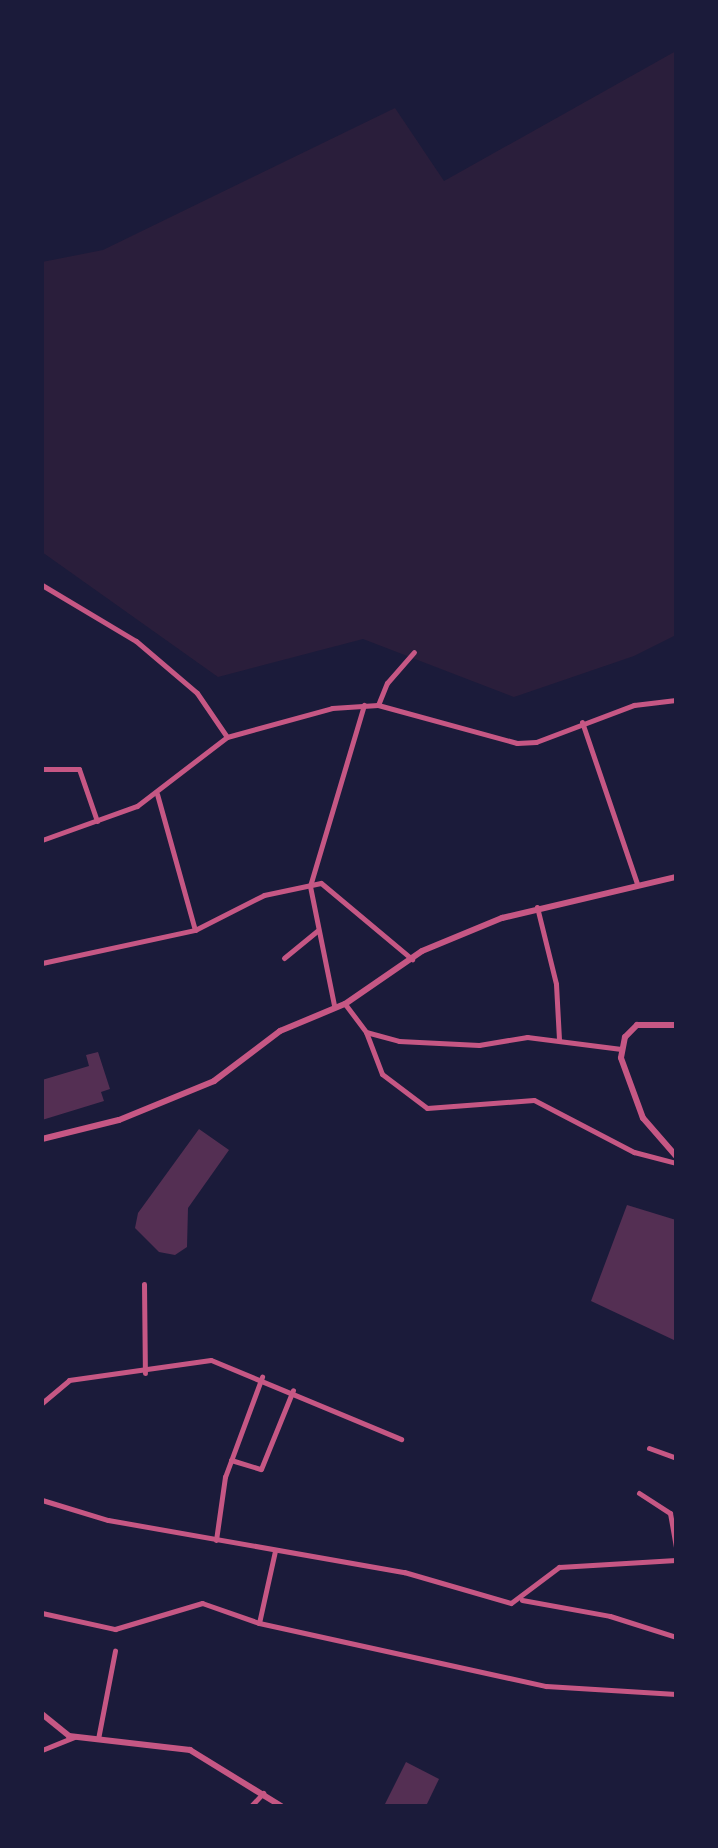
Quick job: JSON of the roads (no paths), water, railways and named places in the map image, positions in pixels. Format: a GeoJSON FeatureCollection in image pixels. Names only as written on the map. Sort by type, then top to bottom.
{"type":"FeatureCollection","features":[{"type":"Feature","properties":{"kind":"street"},"geometry":{"type":"LineString","coordinates":[[42,584],[136,641],[205,702],[227,737]]}},
{"type":"Feature","properties":{"kind":"street"},"geometry":{"type":"LineString","coordinates":[[378,705],[387,684],[414,652]]}},
{"type":"Feature","properties":{"kind":"street"},"geometry":{"type":"LineString","coordinates":[[42,840],[97,821],[156,794],[227,737],[363,705],[378,705],[517,743],[536,742],[582,722],[676,700]]}},
{"type":"Feature","properties":{"kind":"street"},"geometry":{"type":"LineString","coordinates":[[334,1005],[333,980],[317,931],[310,886],[363,705]]}},
{"type":"Feature","properties":{"kind":"street"},"geometry":{"type":"LineString","coordinates":[[582,722],[637,884]]}},
{"type":"Feature","properties":{"kind":"street"},"geometry":{"type":"LineString","coordinates":[[42,768],[79,769],[97,821]]}},
{"type":"Feature","properties":{"kind":"street"},"geometry":{"type":"LineString","coordinates":[[156,794],[195,930]]}},
{"type":"Feature","properties":{"kind":"street"},"geometry":{"type":"LineString","coordinates":[[42,1139],[119,1120],[214,1082],[267,1039],[334,1005],[345,1004],[412,959],[537,907],[676,877]]}},
{"type":"Feature","properties":{"kind":"street"},"geometry":{"type":"LineString","coordinates":[[42,963],[195,930],[264,895],[310,886],[327,886],[412,959]]}},
{"type":"Feature","properties":{"kind":"street"},"geometry":{"type":"LineString","coordinates":[[537,907],[556,984],[559,1040]]}},
{"type":"Feature","properties":{"kind":"street"},"geometry":{"type":"LineString","coordinates":[[284,958],[317,931]]}},
{"type":"Feature","properties":{"kind":"street"},"geometry":{"type":"LineString","coordinates":[[345,1004],[366,1032],[382,1074],[421,1106],[534,1100],[634,1152],[676,1163]]}},
{"type":"Feature","properties":{"kind":"street"},"geometry":{"type":"LineString","coordinates":[[676,1024],[637,1025],[621,1049],[634,1102],[653,1135],[676,1156]]}},
{"type":"Feature","properties":{"kind":"street"},"geometry":{"type":"LineString","coordinates":[[366,1032],[444,1045],[559,1040],[621,1049]]}},
{"type":"Feature","properties":{"kind":"street"},"geometry":{"type":"LineString","coordinates":[[144,1284],[145,1373]]}},
{"type":"Feature","properties":{"kind":"street"},"geometry":{"type":"LineString","coordinates":[[42,1404],[69,1380],[145,1373],[202,1360],[262,1377],[401,1439]]}},
{"type":"Feature","properties":{"kind":"street"},"geometry":{"type":"LineString","coordinates":[[216,1540],[231,1460],[262,1377]]}},
{"type":"Feature","properties":{"kind":"street"},"geometry":{"type":"LineString","coordinates":[[231,1460],[261,1469],[293,1391]]}},
{"type":"Feature","properties":{"kind":"street"},"geometry":{"type":"LineString","coordinates":[[649,1448],[676,1458]]}},
{"type":"Feature","properties":{"kind":"street"},"geometry":{"type":"LineString","coordinates":[[639,1493],[670,1513],[676,1546]]}},
{"type":"Feature","properties":{"kind":"street"},"geometry":{"type":"LineString","coordinates":[[42,1500],[108,1520],[275,1552],[404,1572],[511,1603],[522,1600],[610,1616],[676,1637]]}},
{"type":"Feature","properties":{"kind":"street"},"geometry":{"type":"LineString","coordinates":[[259,1623],[275,1552]]}},
{"type":"Feature","properties":{"kind":"street"},"geometry":{"type":"LineString","coordinates":[[522,1600],[544,1575],[567,1565],[676,1560]]}},
{"type":"Feature","properties":{"kind":"street"},"geometry":{"type":"LineString","coordinates":[[42,1613],[115,1629],[202,1603],[259,1623],[546,1686],[676,1694]]}},
{"type":"Feature","properties":{"kind":"street"},"geometry":{"type":"LineString","coordinates":[[98,1739],[115,1651]]}},
{"type":"Feature","properties":{"kind":"street"},"geometry":{"type":"LineString","coordinates":[[42,1714],[74,1737]]}},
{"type":"Feature","properties":{"kind":"street"},"geometry":{"type":"LineString","coordinates":[[42,1751],[74,1737],[190,1750],[281,1806]]}},
{"type":"Feature","properties":{"kind":"street"},"geometry":{"type":"LineString","coordinates":[[251,1806],[263,1793]]}}]}
